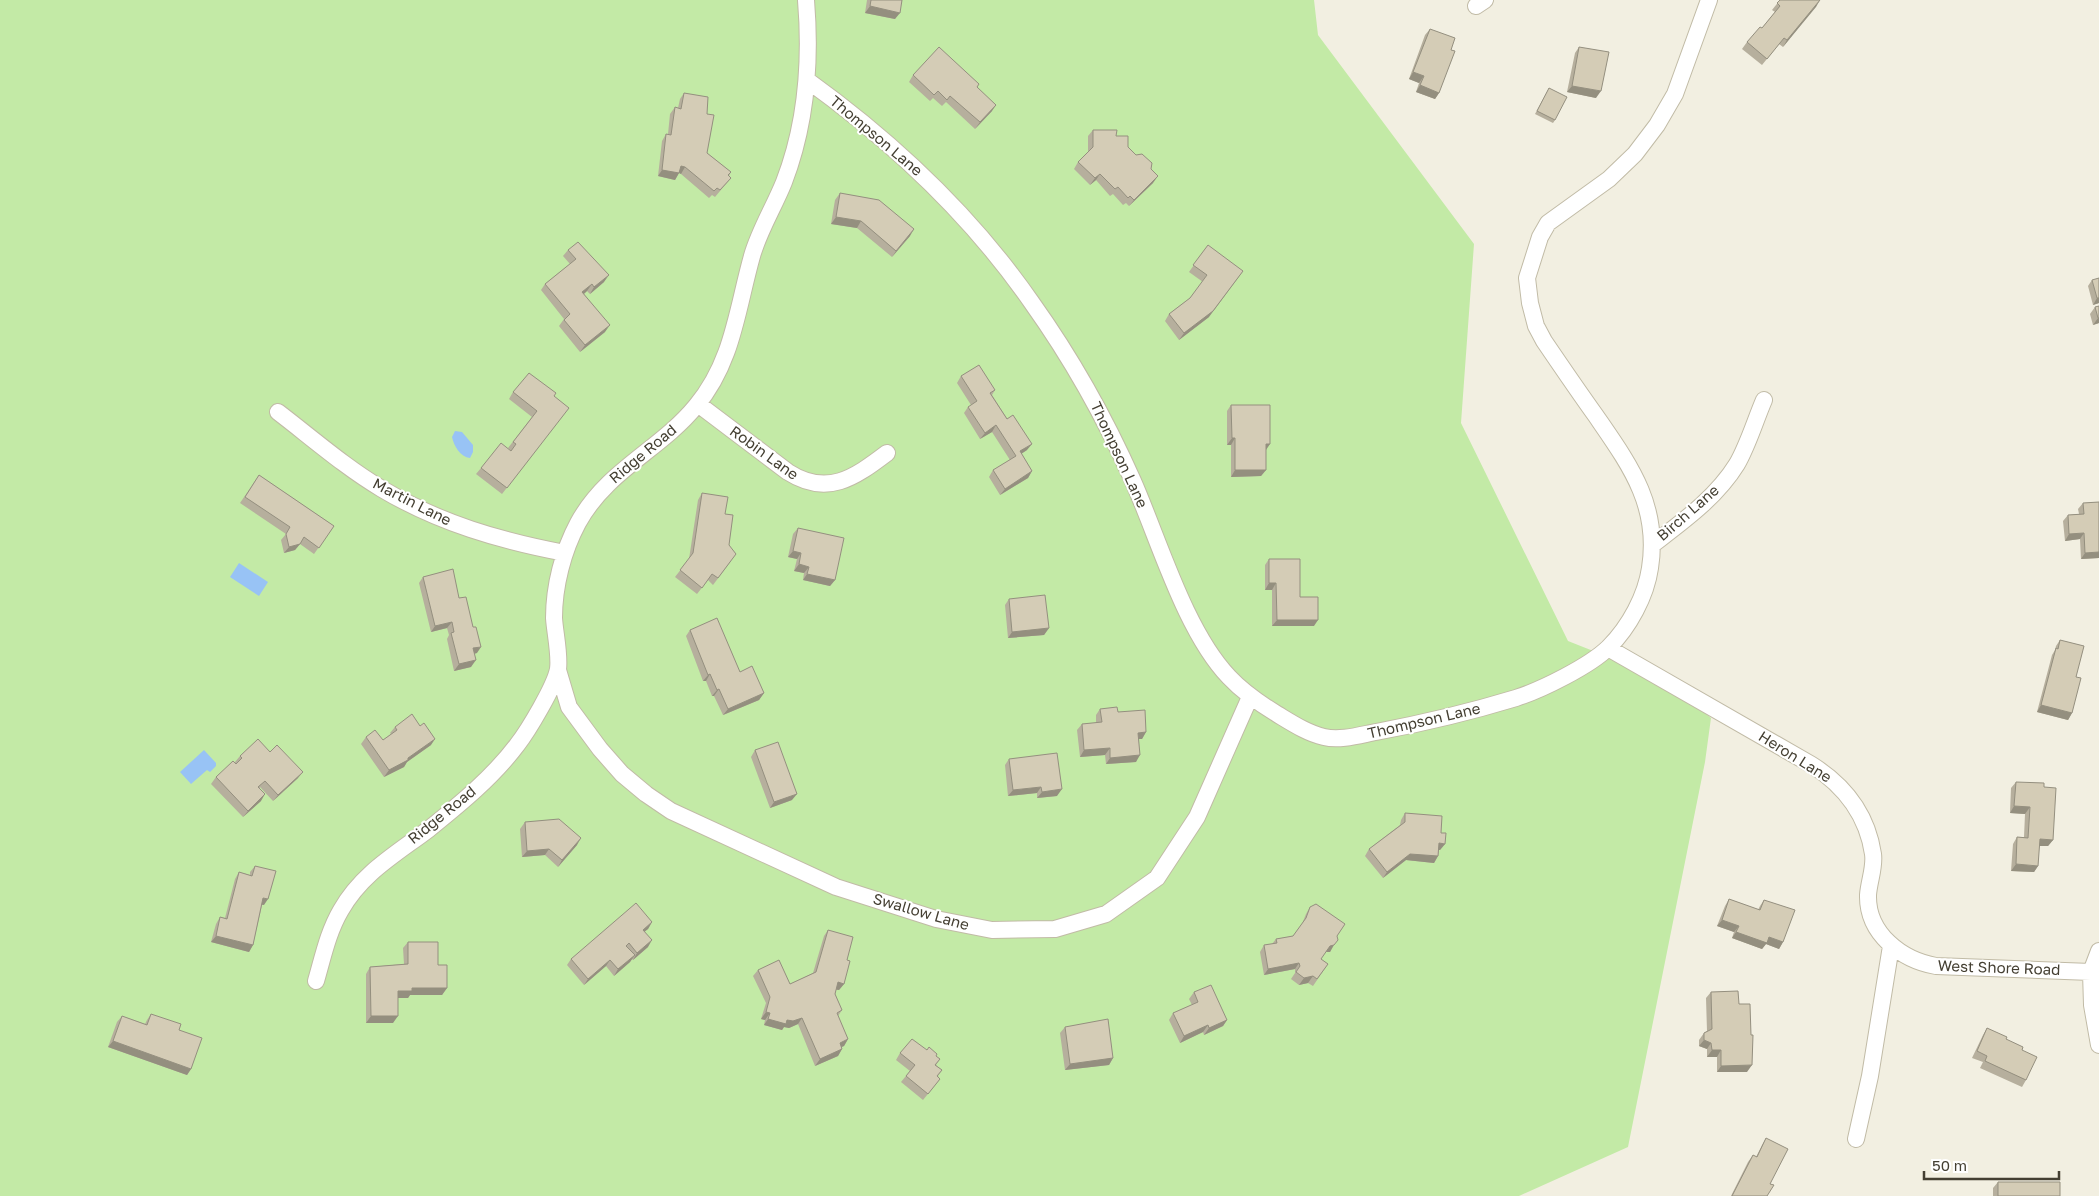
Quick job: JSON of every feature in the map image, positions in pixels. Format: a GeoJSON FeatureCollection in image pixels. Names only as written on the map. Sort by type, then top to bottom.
{"type":"FeatureCollection","features":[{"type":"Feature","properties":{"kind":"street","name":"Ridge Road"},"geometry":{"type":"LineString","coordinates":[[316,981],[329,932],[357,887],[378,865],[428,829],[498,769],[518,743],[540,709],[558,670],[554,615],[556,589],[565,553],[578,523],[595,498],[614,476],[666,435],[698,404],[716,377],[729,350],[752,253],[784,180],[798,136],[807,80],[809,41],[806,0]]}},
{"type":"Feature","properties":{"kind":"street","name":"Thompson Lane"},"geometry":{"type":"LineString","coordinates":[[807,80],[855,115],[902,156],[945,198],[993,251],[1031,301],[1069,358],[1103,419],[1133,481],[1192,622],[1206,648],[1226,674],[1250,697],[1299,728],[1327,738],[1352,737],[1436,720],[1533,692],[1585,665],[1608,648],[1628,622],[1645,590],[1652,545],[1650,516],[1643,490],[1630,464],[1544,341],[1536,326],[1530,303],[1527,278],[1540,237],[1548,223],[1609,179],[1635,154],[1657,125],[1675,94],[1709,0]]}},
{"type":"Feature","properties":{"kind":"street","name":"Birch Lane"},"geometry":{"type":"LineString","coordinates":[[1652,545],[1694,512],[1723,483],[1737,463],[1764,400]]}},
{"type":"Feature","properties":{"kind":"street","name":"Robin Lane"},"geometry":{"type":"LineString","coordinates":[[698,404],[788,472],[802,480],[817,485],[837,484],[870,466],[887,454]]}},
{"type":"Feature","properties":{"kind":"street","name":"Martin Lane"},"geometry":{"type":"LineString","coordinates":[[278,412],[350,468],[383,489],[430,514],[472,531],[517,544],[565,553]]}},
{"type":"Feature","properties":{"kind":"street","name":"Heron Lane"},"geometry":{"type":"LineString","coordinates":[[1608,648],[1812,766],[1830,777],[1846,793],[1859,810],[1868,832],[1874,864],[1869,880],[1868,898],[1872,917],[1880,932],[1891,946]]}},
{"type":"Feature","properties":{"kind":"street","name":"Swallow Lane"},"geometry":{"type":"LineString","coordinates":[[558,670],[569,707],[600,749],[622,774],[672,812],[836,887],[936,919],[992,930],[1055,929],[1106,914],[1157,878],[1197,818],[1250,697]]}},
{"type":"Feature","properties":{"kind":"street","name":"West Shore Road"},"geometry":{"type":"LineString","coordinates":[[1891,946],[1904,956],[1921,963],[1936,966],[2091,972]]}},
{"type":"Feature","properties":{"kind":"street"},"geometry":{"type":"LineString","coordinates":[[1856,1139],[1870,1076],[1891,946]]}},
{"type":"Feature","properties":{"kind":"street"},"geometry":{"type":"LineString","coordinates":[[2099,951],[2091,972],[2092,1005],[2099,1045]]}},
{"type":"Feature","properties":{"kind":"green space"},"geometry":{"type":"Polygon","coordinates":[[[0,0],[1314,0],[1318,35],[1474,244],[1461,423],[1568,641],[1664,679],[1711,718],[1705,762],[1628,1147],[1519,1196],[0,1196],[0,0]]]}},
{"type":"Feature","properties":{"kind":"water"},"geometry":{"type":"Polygon","coordinates":[[[455,431],[462,432],[473,445],[473,452],[470,458],[463,456],[456,447],[452,437],[455,431]]]}},
{"type":"Feature","properties":{"kind":"water"},"geometry":{"type":"Polygon","coordinates":[[[239,563],[268,582],[259,596],[230,577],[239,563]]]}},
{"type":"Feature","properties":{"kind":"water"},"geometry":{"type":"Polygon","coordinates":[[[204,750],[216,763],[216,766],[210,772],[207,770],[191,784],[180,772],[204,750]]]}},
{"type":"Feature","properties":{"kind":"building"},"geometry":{"type":"Polygon","coordinates":[[[871,0],[902,0],[900,13],[870,6],[871,0]]]}},
{"type":"Feature","properties":{"kind":"building"},"geometry":{"type":"Polygon","coordinates":[[[1780,0],[1820,0],[1787,40],[1784,38],[1767,59],[1747,42],[1760,27],[1762,28],[1780,6],[1777,3],[1780,0]]]}},
{"type":"Feature","properties":{"kind":"building"},"geometry":{"type":"Polygon","coordinates":[[[1430,29],[1455,38],[1451,50],[1455,51],[1439,93],[1420,85],[1424,76],[1413,72],[1430,29]]]}},
{"type":"Feature","properties":{"kind":"building"},"geometry":{"type":"Polygon","coordinates":[[[939,47],[979,84],[977,87],[996,105],[980,122],[950,96],[947,100],[938,91],[934,95],[913,75],[939,47]]]}},
{"type":"Feature","properties":{"kind":"building"},"geometry":{"type":"Polygon","coordinates":[[[1579,47],[1609,52],[1601,91],[1572,86],[1579,47]]]}},
{"type":"Feature","properties":{"kind":"building"},"geometry":{"type":"Polygon","coordinates":[[[1549,88],[1567,97],[1555,120],[1537,111],[1549,88]]]}},
{"type":"Feature","properties":{"kind":"building"},"geometry":{"type":"Polygon","coordinates":[[[684,93],[708,97],[707,114],[714,115],[707,153],[731,172],[728,175],[731,178],[720,190],[717,188],[714,191],[685,167],[681,166],[679,173],[662,170],[666,134],[671,135],[675,107],[681,109],[684,93]]]}},
{"type":"Feature","properties":{"kind":"building"},"geometry":{"type":"Polygon","coordinates":[[[1093,130],[1117,130],[1116,136],[1128,136],[1128,147],[1136,155],[1142,154],[1152,163],[1151,169],[1158,176],[1134,200],[1130,196],[1128,198],[1118,187],[1115,189],[1100,174],[1095,178],[1078,162],[1093,147],[1093,130]]]}},
{"type":"Feature","properties":{"kind":"building"},"geometry":{"type":"Polygon","coordinates":[[[840,193],[879,200],[914,229],[896,251],[861,221],[836,217],[840,193]]]}},
{"type":"Feature","properties":{"kind":"building"},"geometry":{"type":"Polygon","coordinates":[[[578,242],[609,275],[594,287],[592,284],[582,292],[610,325],[585,345],[564,320],[570,314],[545,284],[576,259],[568,250],[578,242]]]}},
{"type":"Feature","properties":{"kind":"building"},"geometry":{"type":"Polygon","coordinates":[[[1208,245],[1243,271],[1213,311],[1184,333],[1169,314],[1190,298],[1207,275],[1193,265],[1208,245]]]}},
{"type":"Feature","properties":{"kind":"building"},"geometry":{"type":"Polygon","coordinates":[[[2099,278],[2099,298],[2097,298],[2092,280],[2099,278]]]}},
{"type":"Feature","properties":{"kind":"building"},"geometry":{"type":"Polygon","coordinates":[[[2099,306],[2099,318],[2098,318],[2095,307],[2099,306]]]}},
{"type":"Feature","properties":{"kind":"building"},"geometry":{"type":"Polygon","coordinates":[[[979,365],[995,390],[990,393],[1007,419],[1013,415],[1032,444],[1020,451],[1032,471],[1005,489],[993,470],[1016,456],[996,425],[985,433],[968,407],[977,401],[961,376],[979,365]]]}},
{"type":"Feature","properties":{"kind":"building"},"geometry":{"type":"Polygon","coordinates":[[[529,373],[556,393],[554,396],[569,408],[507,488],[481,468],[501,443],[511,451],[516,444],[513,442],[537,411],[513,392],[529,373]]]}},
{"type":"Feature","properties":{"kind":"building"},"geometry":{"type":"Polygon","coordinates":[[[1231,405],[1270,405],[1270,444],[1266,444],[1266,470],[1235,470],[1235,438],[1232,438],[1231,405]]]}},
{"type":"Feature","properties":{"kind":"building"},"geometry":{"type":"Polygon","coordinates":[[[259,475],[334,526],[319,548],[304,537],[300,544],[289,547],[286,534],[290,527],[245,497],[259,475]]]}},
{"type":"Feature","properties":{"kind":"building"},"geometry":{"type":"Polygon","coordinates":[[[702,493],[728,497],[725,514],[733,515],[729,545],[736,554],[718,578],[712,574],[702,588],[680,570],[693,553],[702,493]]]}},
{"type":"Feature","properties":{"kind":"building"},"geometry":{"type":"Polygon","coordinates":[[[2099,502],[2099,552],[2085,553],[2084,533],[2069,534],[2068,515],[2084,514],[2083,503],[2099,502]]]}},
{"type":"Feature","properties":{"kind":"building"},"geometry":{"type":"Polygon","coordinates":[[[798,528],[844,538],[835,580],[807,574],[809,567],[799,564],[801,553],[793,551],[798,528]]]}},
{"type":"Feature","properties":{"kind":"building"},"geometry":{"type":"Polygon","coordinates":[[[1269,559],[1300,559],[1300,597],[1318,597],[1318,620],[1277,620],[1276,583],[1269,583],[1269,559]]]}},
{"type":"Feature","properties":{"kind":"building"},"geometry":{"type":"Polygon","coordinates":[[[453,569],[459,598],[466,597],[473,627],[476,627],[481,647],[473,648],[476,660],[459,664],[451,633],[454,632],[452,622],[435,626],[423,577],[453,569]]]}},
{"type":"Feature","properties":{"kind":"building"},"geometry":{"type":"Polygon","coordinates":[[[1045,595],[1049,628],[1012,632],[1009,599],[1045,595]]]}},
{"type":"Feature","properties":{"kind":"building"},"geometry":{"type":"Polygon","coordinates":[[[717,618],[740,672],[752,666],[764,693],[728,709],[719,689],[717,690],[710,674],[708,675],[690,630],[717,618]]]}},
{"type":"Feature","properties":{"kind":"building"},"geometry":{"type":"Polygon","coordinates":[[[2060,640],[2084,646],[2076,677],[2081,678],[2072,713],[2041,705],[2056,648],[2058,649],[2060,640]]]}},
{"type":"Feature","properties":{"kind":"building"},"geometry":{"type":"Polygon","coordinates":[[[1117,707],[1118,712],[1145,710],[1146,732],[1138,733],[1140,755],[1110,758],[1110,748],[1084,750],[1082,724],[1102,722],[1100,709],[1117,707]]]}},
{"type":"Feature","properties":{"kind":"building"},"geometry":{"type":"Polygon","coordinates":[[[412,714],[420,726],[424,723],[435,739],[408,758],[408,760],[389,770],[366,737],[375,730],[383,740],[397,730],[395,727],[412,714]]]}},
{"type":"Feature","properties":{"kind":"building"},"geometry":{"type":"Polygon","coordinates":[[[258,739],[270,752],[277,745],[303,772],[278,795],[265,781],[258,787],[265,794],[248,811],[216,777],[233,761],[236,764],[242,758],[240,756],[258,739]]]}},
{"type":"Feature","properties":{"kind":"building"},"geometry":{"type":"Polygon","coordinates":[[[778,742],[797,794],[774,802],[755,750],[778,742]]]}},
{"type":"Feature","properties":{"kind":"building"},"geometry":{"type":"Polygon","coordinates":[[[1057,753],[1062,789],[1042,792],[1041,787],[1013,790],[1009,759],[1057,753]]]}},
{"type":"Feature","properties":{"kind":"building"},"geometry":{"type":"Polygon","coordinates":[[[2016,782],[2044,783],[2044,787],[2056,788],[2053,840],[2040,839],[2038,866],[2016,864],[2017,837],[2028,838],[2030,807],[2014,806],[2016,782]]]}},
{"type":"Feature","properties":{"kind":"building"},"geometry":{"type":"Polygon","coordinates":[[[1405,813],[1442,816],[1441,833],[1446,833],[1445,844],[1439,843],[1438,856],[1410,854],[1387,872],[1369,849],[1405,822],[1405,813]]]}},
{"type":"Feature","properties":{"kind":"building"},"geometry":{"type":"Polygon","coordinates":[[[559,819],[581,838],[562,860],[549,849],[527,851],[525,822],[559,819]]]}},
{"type":"Feature","properties":{"kind":"building"},"geometry":{"type":"Polygon","coordinates":[[[255,866],[276,871],[268,899],[263,898],[253,945],[216,936],[220,917],[227,919],[239,872],[252,876],[255,866]]]}},
{"type":"Feature","properties":{"kind":"building"},"geometry":{"type":"Polygon","coordinates":[[[1729,899],[1760,910],[1764,900],[1795,910],[1783,942],[1769,937],[1767,943],[1736,932],[1739,926],[1722,920],[1729,899]]]}},
{"type":"Feature","properties":{"kind":"building"},"geometry":{"type":"Polygon","coordinates":[[[636,903],[652,922],[643,930],[652,940],[637,953],[629,943],[626,946],[635,955],[618,969],[610,960],[588,979],[571,959],[636,903]]]}},
{"type":"Feature","properties":{"kind":"building"},"geometry":{"type":"Polygon","coordinates":[[[1316,904],[1345,924],[1337,936],[1338,940],[1334,945],[1330,946],[1321,959],[1328,964],[1317,979],[1313,976],[1304,978],[1296,972],[1300,966],[1299,963],[1268,969],[1264,945],[1277,943],[1276,939],[1293,936],[1306,918],[1310,907],[1316,904]]]}},
{"type":"Feature","properties":{"kind":"building"},"geometry":{"type":"Polygon","coordinates":[[[828,930],[853,937],[847,960],[850,961],[844,984],[838,982],[835,994],[842,1010],[837,1013],[848,1039],[840,1043],[842,1049],[820,1059],[802,1018],[793,1021],[787,1020],[786,1024],[768,1019],[770,1013],[766,1012],[770,997],[758,970],[779,960],[790,984],[816,972],[828,930]]]}},
{"type":"Feature","properties":{"kind":"building"},"geometry":{"type":"Polygon","coordinates":[[[408,942],[438,942],[438,965],[447,965],[447,988],[412,988],[412,991],[398,991],[398,1016],[371,1016],[370,967],[408,964],[408,942]]]}},
{"type":"Feature","properties":{"kind":"building"},"geometry":{"type":"Polygon","coordinates":[[[1211,985],[1227,1020],[1209,1028],[1208,1025],[1184,1036],[1173,1013],[1198,1002],[1194,992],[1211,985]]]}},
{"type":"Feature","properties":{"kind":"building"},"geometry":{"type":"Polygon","coordinates":[[[1738,991],[1739,1004],[1750,1004],[1751,1035],[1753,1035],[1752,1065],[1721,1066],[1721,1050],[1712,1050],[1711,1043],[1704,1040],[1704,1033],[1712,1029],[1711,992],[1738,991]]]}},
{"type":"Feature","properties":{"kind":"building"},"geometry":{"type":"Polygon","coordinates":[[[151,1014],[181,1024],[179,1030],[202,1038],[191,1069],[113,1041],[122,1016],[147,1025],[151,1014]]]}},
{"type":"Feature","properties":{"kind":"building"},"geometry":{"type":"Polygon","coordinates":[[[1108,1019],[1113,1058],[1070,1064],[1065,1027],[1108,1019]]]}},
{"type":"Feature","properties":{"kind":"building"},"geometry":{"type":"Polygon","coordinates":[[[1987,1028],[2007,1037],[2006,1039],[2023,1047],[2022,1050],[2037,1057],[2026,1080],[1985,1061],[1987,1056],[1977,1051],[1987,1028]]]}},
{"type":"Feature","properties":{"kind":"building"},"geometry":{"type":"Polygon","coordinates":[[[912,1039],[927,1050],[929,1047],[940,1059],[935,1065],[942,1070],[937,1076],[940,1079],[928,1094],[906,1076],[915,1065],[900,1053],[912,1039]]]}},
{"type":"Feature","properties":{"kind":"building"},"geometry":{"type":"Polygon","coordinates":[[[1766,1138],[1788,1149],[1770,1184],[1774,1185],[1767,1196],[1732,1196],[1753,1155],[1757,1157],[1766,1138]]]}},
{"type":"Feature","properties":{"kind":"building"},"geometry":{"type":"Polygon","coordinates":[[[1998,1182],[2060,1182],[2060,1196],[1998,1196],[1998,1182]]]}}]}
